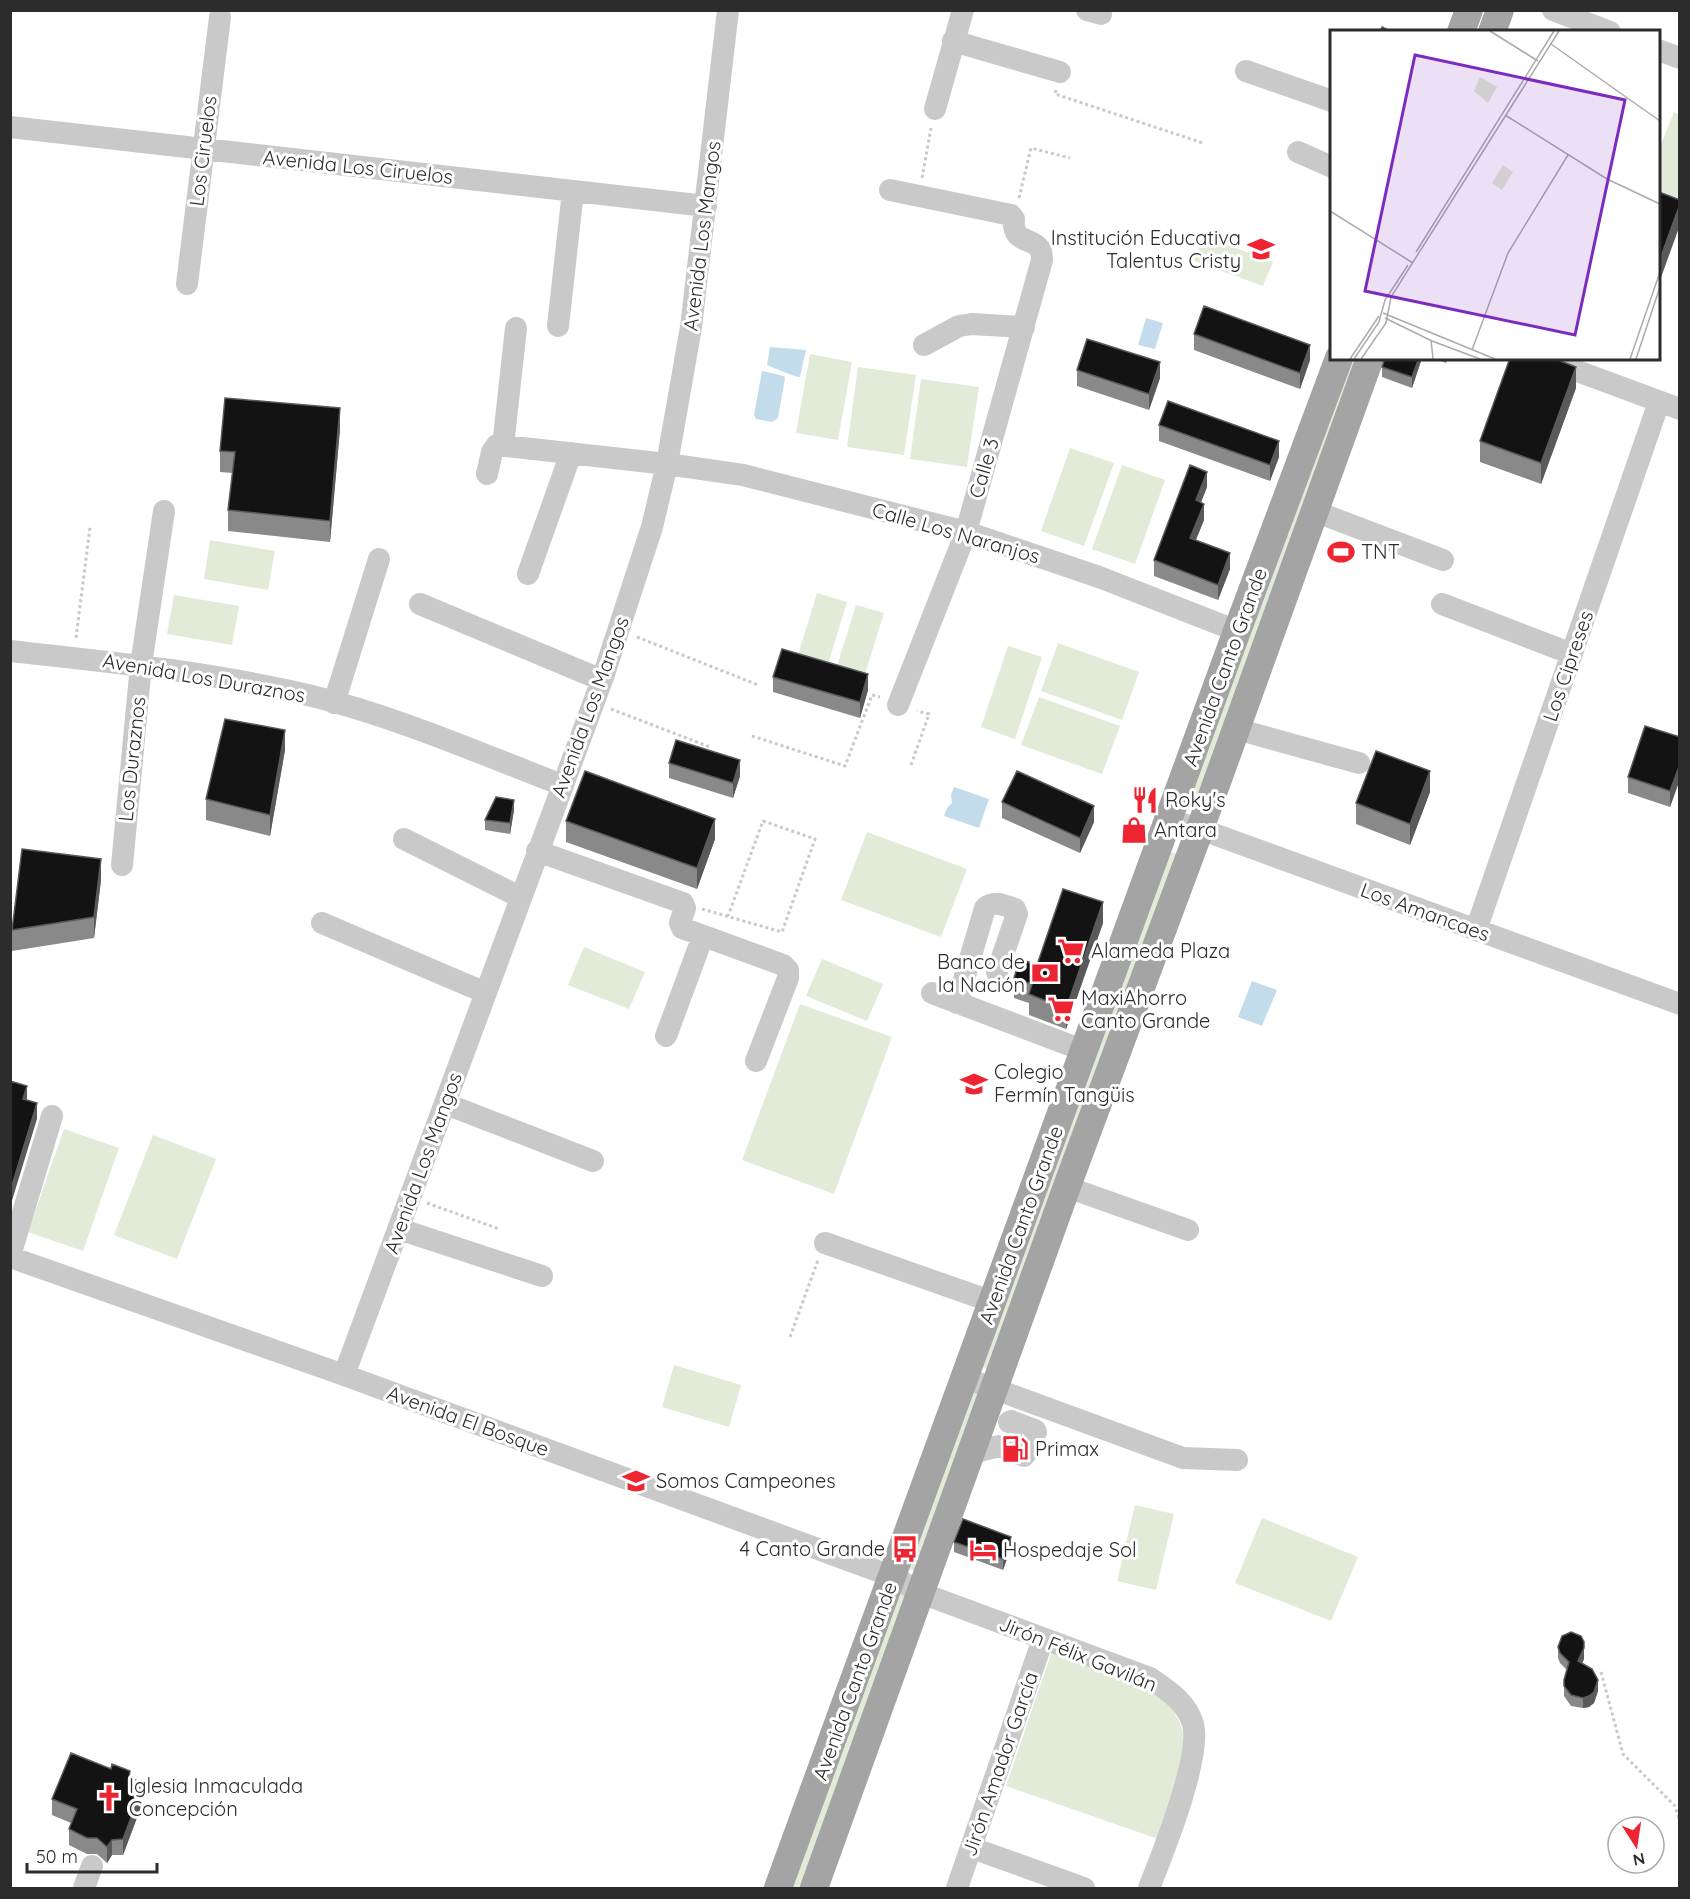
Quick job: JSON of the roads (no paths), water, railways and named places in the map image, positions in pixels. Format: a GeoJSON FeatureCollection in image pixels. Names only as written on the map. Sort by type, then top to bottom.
{"type":"FeatureCollection","features":[{"type":"Feature","properties":{"kind":"main road"},"geometry":{"type":"LineString","coordinates":[[1462,30],[1469,10]]}},
{"type":"Feature","properties":{"kind":"main road","name":"Avenida Canto Grande"},"geometry":{"type":"LineString","coordinates":[[778,1888],[1338,360]]}},
{"type":"Feature","properties":{"kind":"main road","name":"Avenida Canto Grande"},"geometry":{"type":"LineString","coordinates":[[814,1888],[971,1453],[1005,1394],[1067,1187],[1200,830],[1369,360]]}},
{"type":"Feature","properties":{"kind":"street","name":"Avenida Los Mangos"},"geometry":{"type":"LineString","coordinates":[[344,1376],[602,680],[652,527],[667,464],[692,327],[728,10]]}},
{"type":"Feature","properties":{"kind":"street"},"geometry":{"type":"LineString","coordinates":[[935,109],[963,10]]}},
{"type":"Feature","properties":{"kind":"street"},"geometry":{"type":"LineString","coordinates":[[1553,10],[1603,23]]}},
{"type":"Feature","properties":{"kind":"street","name":"Los Ciruelos"},"geometry":{"type":"LineString","coordinates":[[187,284],[220,17]]}},
{"type":"Feature","properties":{"kind":"street"},"geometry":{"type":"LineString","coordinates":[[953,41],[1060,72]]}},
{"type":"Feature","properties":{"kind":"street"},"geometry":{"type":"LineString","coordinates":[[1660,50],[1680,58]]}},
{"type":"Feature","properties":{"kind":"street"},"geometry":{"type":"LineString","coordinates":[[1246,71],[1330,100]]}},
{"type":"Feature","properties":{"kind":"street","name":"Avenida Los Ciruelos"},"geometry":{"type":"LineString","coordinates":[[10,127],[706,206]]}},
{"type":"Feature","properties":{"kind":"street"},"geometry":{"type":"LineString","coordinates":[[1298,152],[1330,166]]}},
{"type":"Feature","properties":{"kind":"street","name":"Calle 3"},"geometry":{"type":"LineString","coordinates":[[890,190],[1011,215],[1014,219],[1015,234],[1037,246],[1042,253],[1024,327],[966,532],[898,705]]}},
{"type":"Feature","properties":{"kind":"street"},"geometry":{"type":"LineString","coordinates":[[558,326],[573,191]]}},
{"type":"Feature","properties":{"kind":"street"},"geometry":{"type":"LineString","coordinates":[[924,345],[959,326],[972,324],[1024,327]]}},
{"type":"Feature","properties":{"kind":"street"},"geometry":{"type":"LineString","coordinates":[[487,474],[492,452],[497,445],[503,446],[516,328]]}},
{"type":"Feature","properties":{"kind":"street"},"geometry":{"type":"LineString","coordinates":[[1547,360],[1670,405]]}},
{"type":"Feature","properties":{"kind":"street","name":"Los Cipreses"},"geometry":{"type":"LineString","coordinates":[[1476,930],[1572,654],[1670,405]]}},
{"type":"Feature","properties":{"kind":"street","name":"Calle Los Naranjos"},"geometry":{"type":"LineString","coordinates":[[503,446],[667,464],[743,476],[966,532],[1099,577],[1237,631]]}},
{"type":"Feature","properties":{"kind":"street"},"geometry":{"type":"LineString","coordinates":[[528,574],[571,453]]}},
{"type":"Feature","properties":{"kind":"street","name":"Los Duraznos"},"geometry":{"type":"LineString","coordinates":[[122,865],[141,665],[164,511]]}},
{"type":"Feature","properties":{"kind":"street"},"geometry":{"type":"LineString","coordinates":[[1314,512],[1443,561]]}},
{"type":"Feature","properties":{"kind":"street"},"geometry":{"type":"LineString","coordinates":[[334,703],[379,559]]}},
{"type":"Feature","properties":{"kind":"street"},"geometry":{"type":"LineString","coordinates":[[420,604],[602,680]]}},
{"type":"Feature","properties":{"kind":"street"},"geometry":{"type":"LineString","coordinates":[[1442,604],[1572,654]]}},
{"type":"Feature","properties":{"kind":"street","name":"Avenida Los Duraznos"},"geometry":{"type":"LineString","coordinates":[[10,651],[141,665],[238,680],[334,703],[392,721],[562,784]]}},
{"type":"Feature","properties":{"kind":"street"},"geometry":{"type":"LineString","coordinates":[[1236,729],[1359,763]]}},
{"type":"Feature","properties":{"kind":"street","name":"Los Amancaes"},"geometry":{"type":"LineString","coordinates":[[1170,820],[1680,1004]]}},
{"type":"Feature","properties":{"kind":"street"},"geometry":{"type":"LineString","coordinates":[[404,839],[520,897]]}},
{"type":"Feature","properties":{"kind":"street"},"geometry":{"type":"LineString","coordinates":[[537,851],[683,903],[685,908],[680,923],[682,928],[783,965],[788,970],[788,978],[756,1061]]}},
{"type":"Feature","properties":{"kind":"street"},"geometry":{"type":"LineString","coordinates":[[957,1003],[985,909],[990,903],[1015,909],[1017,914],[997,972]]}},
{"type":"Feature","properties":{"kind":"street"},"geometry":{"type":"LineString","coordinates":[[322,922],[486,993]]}},
{"type":"Feature","properties":{"kind":"street"},"geometry":{"type":"LineString","coordinates":[[666,1036],[704,936]]}},
{"type":"Feature","properties":{"kind":"street"},"geometry":{"type":"LineString","coordinates":[[932,993],[1085,1051]]}},
{"type":"Feature","properties":{"kind":"street"},"geometry":{"type":"LineString","coordinates":[[446,1104],[593,1161]]}},
{"type":"Feature","properties":{"kind":"street"},"geometry":{"type":"LineString","coordinates":[[10,1256],[52,1116]]}},
{"type":"Feature","properties":{"kind":"street"},"geometry":{"type":"LineString","coordinates":[[1067,1187],[1188,1230]]}},
{"type":"Feature","properties":{"kind":"street"},"geometry":{"type":"LineString","coordinates":[[399,1229],[543,1276]]}},
{"type":"Feature","properties":{"kind":"street"},"geometry":{"type":"LineString","coordinates":[[825,1243],[993,1302]]}},
{"type":"Feature","properties":{"kind":"street","name":"Avenida El Bosque"},"geometry":{"type":"LineString","coordinates":[[10,1256],[894,1576],[921,1593]]}},
{"type":"Feature","properties":{"kind":"street"},"geometry":{"type":"LineString","coordinates":[[965,1378],[1182,1458],[1236,1460]]}},
{"type":"Feature","properties":{"kind":"street"},"geometry":{"type":"LineString","coordinates":[[971,1453],[1016,1437],[1005,1394]]}},
{"type":"Feature","properties":{"kind":"street","name":"Jirón Félix Gavilán"},"geometry":{"type":"LineString","coordinates":[[921,1593],[1150,1678],[1177,1697],[1193,1725],[1192,1756],[1173,1826],[1149,1888]]}},
{"type":"Feature","properties":{"kind":"street","name":"Jirón Amador García"},"geometry":{"type":"LineString","coordinates":[[957,1888],[1043,1639]]}},
{"type":"Feature","properties":{"kind":"street"},"geometry":{"type":"LineString","coordinates":[[972,1848],[1084,1888]]}},
{"type":"Feature","properties":{"kind":"street"},"geometry":{"type":"LineString","coordinates":[[84,1888],[92,1866]]}},
{"type":"Feature","properties":{"kind":"water"},"geometry":{"type":"Polygon","coordinates":[[[1146,318],[1163,323],[1155,349],[1138,345],[1146,318]]]}},
{"type":"Feature","properties":{"kind":"water"},"geometry":{"type":"Polygon","coordinates":[[[770,347],[806,350],[800,377],[767,365],[770,347]]]}},
{"type":"Feature","properties":{"kind":"water"},"geometry":{"type":"Polygon","coordinates":[[[762,371],[785,378],[778,418],[772,422],[756,419],[754,415],[762,371]]]}},
{"type":"Feature","properties":{"kind":"water"},"geometry":{"type":"Polygon","coordinates":[[[954,787],[989,799],[979,828],[944,816],[952,803],[951,795],[954,787]]]}},
{"type":"Feature","properties":{"kind":"water"},"geometry":{"type":"Polygon","coordinates":[[[1252,981],[1277,990],[1262,1026],[1238,1017],[1252,981]]]}},
{"type":"Feature","properties":{"kind":"place","name":"Institución Educativa Talentus Cristy"},"geometry":{"type":"Point","coordinates":[1261,249]}},
{"type":"Feature","properties":{"kind":"place","name":"TNT"},"geometry":{"type":"Point","coordinates":[1341,552]}},
{"type":"Feature","properties":{"kind":"place","name":"Roky's"},"geometry":{"type":"Point","coordinates":[1145,800]}},
{"type":"Feature","properties":{"kind":"place","name":"Antara"},"geometry":{"type":"Point","coordinates":[1134,830]}},
{"type":"Feature","properties":{"kind":"place","name":"Alameda Plaza"},"geometry":{"type":"Point","coordinates":[1071,951]}},
{"type":"Feature","properties":{"kind":"place","name":"Banco de la Nación"},"geometry":{"type":"Point","coordinates":[1045,973]}},
{"type":"Feature","properties":{"kind":"place","name":"MaxiAhorro Canto Grande"},"geometry":{"type":"Point","coordinates":[1061,1009]}},
{"type":"Feature","properties":{"kind":"place","name":"Colegio Fermín Tangüis"},"geometry":{"type":"Point","coordinates":[974,1084]}},
{"type":"Feature","properties":{"kind":"place","name":"Primax"},"geometry":{"type":"Point","coordinates":[1015,1449]}},
{"type":"Feature","properties":{"kind":"place","name":"Somos Campeones"},"geometry":{"type":"Point","coordinates":[636,1481]}},
{"type":"Feature","properties":{"kind":"place","name":"4 Canto Grande"},"geometry":{"type":"Point","coordinates":[905,1549]}},
{"type":"Feature","properties":{"kind":"place","name":"Hospedaje Sol"},"geometry":{"type":"Point","coordinates":[983,1550]}},
{"type":"Feature","properties":{"kind":"place","name":"Iglesia Inmaculada Concepción"},"geometry":{"type":"Point","coordinates":[109,1798]}}]}
